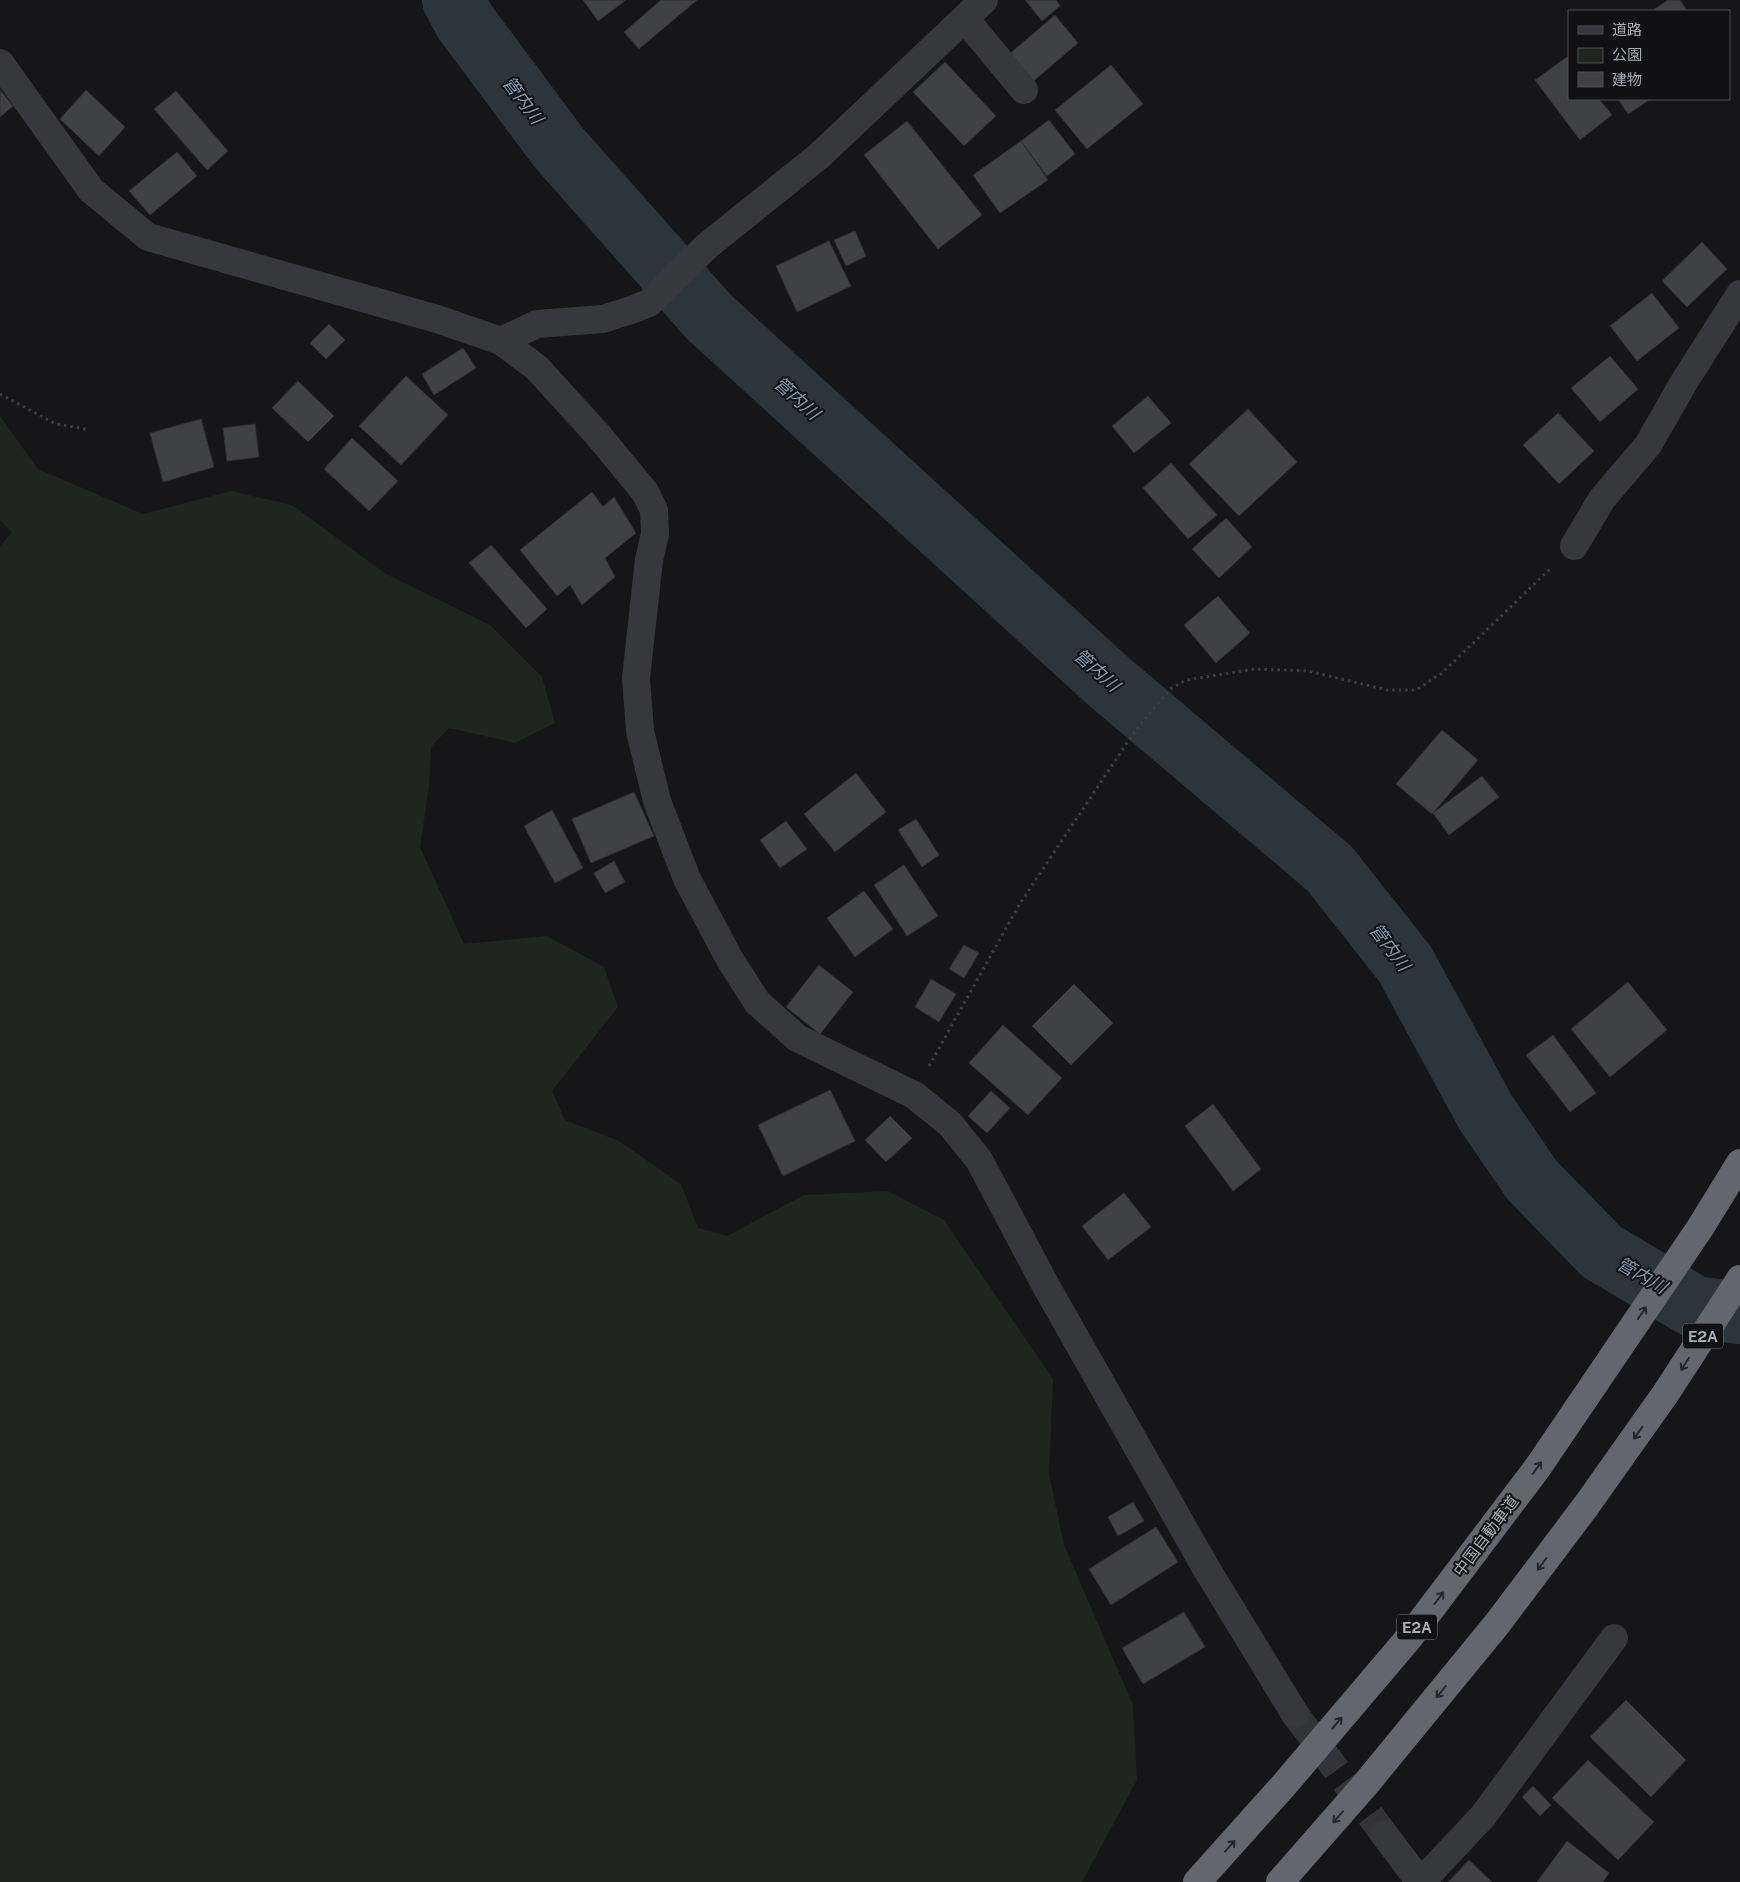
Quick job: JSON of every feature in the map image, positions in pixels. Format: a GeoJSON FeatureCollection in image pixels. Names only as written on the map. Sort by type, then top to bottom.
{"type":"FeatureCollection","features":[{"type":"Feature","properties":{"kind":"highway","name":"中国自動車道"},"geometry":{"type":"LineString","coordinates":[[1197,1882],[1284,1785],[1408,1639],[1538,1467],[1700,1228],[1740,1163]]}},
{"type":"Feature","properties":{"kind":"highway","name":"E2A"},"geometry":{"type":"LineString","coordinates":[[1280,1882],[1365,1786],[1497,1624],[1586,1506],[1666,1393],[1740,1279]]}},
{"type":"Feature","properties":{"kind":"street"},"geometry":{"type":"LineString","coordinates":[[501,341],[538,324],[603,319],[649,303],[707,246],[819,156],[984,0]]}},
{"type":"Feature","properties":{"kind":"street"},"geometry":{"type":"LineString","coordinates":[[965,19],[1024,90]]}},
{"type":"Feature","properties":{"kind":"street"},"geometry":{"type":"LineString","coordinates":[[0,64],[91,190],[148,237],[437,319],[501,341],[537,368],[598,435],[644,492],[654,510],[656,534],[650,560],[636,678],[640,731],[657,801],[687,878],[729,958],[757,1002],[797,1038],[914,1096],[950,1124],[979,1160],[1046,1286],[1206,1568],[1295,1714]]}},
{"type":"Feature","properties":{"kind":"street"},"geometry":{"type":"LineString","coordinates":[[1574,546],[1602,499],[1648,445],[1684,382],[1740,294]]}},
{"type":"Feature","properties":{"kind":"street"},"geometry":{"type":"LineString","coordinates":[[1384,1834],[1421,1882],[1483,1816],[1614,1638]]}},
{"type":"Feature","properties":{"kind":"path"},"geometry":{"type":"LineString","coordinates":[[0,394],[56,424],[86,429]]}},
{"type":"Feature","properties":{"kind":"path"},"geometry":{"type":"LineString","coordinates":[[914,1096],[1019,904],[1135,731],[1170,689],[1186,680],[1254,669],[1308,671],[1386,690],[1416,690],[1442,673],[1574,546]]}},
{"type":"Feature","properties":{"kind":"green space"},"geometry":{"type":"Polygon","coordinates":[[[0,416],[38,469],[143,514],[231,491],[292,505],[386,574],[490,625],[542,677],[555,723],[515,743],[449,728],[431,747],[429,787],[420,847],[464,944],[547,936],[604,967],[618,1007],[552,1091],[565,1120],[619,1141],[681,1184],[698,1228],[727,1236],[804,1195],[888,1191],[944,1220],[1053,1379],[1049,1474],[1064,1545],[1133,1705],[1137,1780],[1082,1882],[0,1882],[0,546],[12,532],[0,520],[0,416]]]}},
{"type":"Feature","properties":{"kind":"building"},"geometry":{"type":"Polygon","coordinates":[[[583,0],[626,0],[598,21],[583,0]]]}},
{"type":"Feature","properties":{"kind":"building"},"geometry":{"type":"Polygon","coordinates":[[[661,0],[697,0],[639,49],[624,32],[661,0]]]}},
{"type":"Feature","properties":{"kind":"building"},"geometry":{"type":"Polygon","coordinates":[[[1025,0],[1056,0],[1060,6],[1042,21],[1025,0]]]}},
{"type":"Feature","properties":{"kind":"building"},"geometry":{"type":"Polygon","coordinates":[[[1668,0],[1680,0],[1686,10],[1653,10],[1668,0]]]}},
{"type":"Feature","properties":{"kind":"building"},"geometry":{"type":"Polygon","coordinates":[[[1055,15],[1078,43],[1030,84],[1007,56],[1055,15]]]}},
{"type":"Feature","properties":{"kind":"building"},"geometry":{"type":"Polygon","coordinates":[[[1567,57],[1568,100],[1600,100],[1612,115],[1580,140],[1535,80],[1567,57]]]}},
{"type":"Feature","properties":{"kind":"building"},"geometry":{"type":"Polygon","coordinates":[[[945,62],[996,116],[964,146],[913,92],[945,62]]]}},
{"type":"Feature","properties":{"kind":"building"},"geometry":{"type":"Polygon","coordinates":[[[1111,65],[1143,104],[1087,149],[1055,110],[1111,65]]]}},
{"type":"Feature","properties":{"kind":"building"},"geometry":{"type":"Polygon","coordinates":[[[0,90],[13,106],[0,117],[0,90]]]}},
{"type":"Feature","properties":{"kind":"building"},"geometry":{"type":"Polygon","coordinates":[[[86,90],[125,127],[99,156],[60,119],[86,90]]]}},
{"type":"Feature","properties":{"kind":"building"},"geometry":{"type":"Polygon","coordinates":[[[176,91],[228,151],[207,170],[154,109],[176,91]]]}},
{"type":"Feature","properties":{"kind":"building"},"geometry":{"type":"Polygon","coordinates":[[[1619,100],[1649,100],[1628,114],[1619,100]]]}},
{"type":"Feature","properties":{"kind":"building"},"geometry":{"type":"Polygon","coordinates":[[[1049,120],[1075,154],[1047,176],[1021,141],[1049,120]]]}},
{"type":"Feature","properties":{"kind":"building"},"geometry":{"type":"Polygon","coordinates":[[[907,121],[982,215],[938,249],[864,155],[907,121]]]}},
{"type":"Feature","properties":{"kind":"building"},"geometry":{"type":"Polygon","coordinates":[[[1021,141],[1048,180],[1000,213],[973,175],[1021,141]]]}},
{"type":"Feature","properties":{"kind":"building"},"geometry":{"type":"Polygon","coordinates":[[[177,152],[197,176],[150,215],[129,191],[177,152]]]}},
{"type":"Feature","properties":{"kind":"building"},"geometry":{"type":"Polygon","coordinates":[[[855,231],[866,256],[846,266],[834,240],[855,231]]]}},
{"type":"Feature","properties":{"kind":"building"},"geometry":{"type":"Polygon","coordinates":[[[829,241],[851,286],[797,312],[776,266],[829,241]]]}},
{"type":"Feature","properties":{"kind":"building"},"geometry":{"type":"Polygon","coordinates":[[[1702,242],[1727,269],[1687,307],[1662,281],[1702,242]]]}},
{"type":"Feature","properties":{"kind":"building"},"geometry":{"type":"Polygon","coordinates":[[[1652,293],[1679,328],[1637,361],[1610,326],[1652,293]]]}},
{"type":"Feature","properties":{"kind":"building"},"geometry":{"type":"Polygon","coordinates":[[[329,324],[345,340],[326,359],[310,343],[329,324]]]}},
{"type":"Feature","properties":{"kind":"building"},"geometry":{"type":"Polygon","coordinates":[[[463,348],[476,368],[434,395],[422,374],[463,348]]]}},
{"type":"Feature","properties":{"kind":"building"},"geometry":{"type":"Polygon","coordinates":[[[1610,356],[1638,389],[1600,422],[1571,388],[1610,356]]]}},
{"type":"Feature","properties":{"kind":"building"},"geometry":{"type":"Polygon","coordinates":[[[406,376],[448,415],[401,465],[359,426],[406,376]]]}},
{"type":"Feature","properties":{"kind":"building"},"geometry":{"type":"Polygon","coordinates":[[[298,381],[334,416],[308,442],[272,408],[298,381]]]}},
{"type":"Feature","properties":{"kind":"building"},"geometry":{"type":"Polygon","coordinates":[[[1148,396],[1171,423],[1134,453],[1112,426],[1148,396]]]}},
{"type":"Feature","properties":{"kind":"building"},"geometry":{"type":"Polygon","coordinates":[[[1248,409],[1297,462],[1239,516],[1189,464],[1248,409]]]}},
{"type":"Feature","properties":{"kind":"building"},"geometry":{"type":"Polygon","coordinates":[[[1558,413],[1594,451],[1559,484],[1523,445],[1558,413]]]}},
{"type":"Feature","properties":{"kind":"building"},"geometry":{"type":"Polygon","coordinates":[[[201,419],[214,467],[163,482],[150,433],[201,419]]]}},
{"type":"Feature","properties":{"kind":"building"},"geometry":{"type":"Polygon","coordinates":[[[255,424],[259,457],[227,461],[223,428],[255,424]]]}},
{"type":"Feature","properties":{"kind":"building"},"geometry":{"type":"Polygon","coordinates":[[[352,438],[398,481],[369,511],[324,469],[352,438]]]}},
{"type":"Feature","properties":{"kind":"building"},"geometry":{"type":"Polygon","coordinates":[[[1171,463],[1217,515],[1188,539],[1143,488],[1171,463]]]}},
{"type":"Feature","properties":{"kind":"building"},"geometry":{"type":"Polygon","coordinates":[[[592,492],[603,507],[614,497],[636,533],[605,558],[615,577],[582,605],[570,585],[557,596],[520,550],[592,492]]]}},
{"type":"Feature","properties":{"kind":"building"},"geometry":{"type":"Polygon","coordinates":[[[1226,518],[1252,547],[1219,578],[1192,549],[1226,518]]]}},
{"type":"Feature","properties":{"kind":"building"},"geometry":{"type":"Polygon","coordinates":[[[491,545],[547,609],[526,628],[469,563],[491,545]]]}},
{"type":"Feature","properties":{"kind":"building"},"geometry":{"type":"Polygon","coordinates":[[[1218,596],[1250,633],[1216,663],[1184,625],[1218,596]]]}},
{"type":"Feature","properties":{"kind":"building"},"geometry":{"type":"Polygon","coordinates":[[[1442,730],[1478,760],[1432,814],[1396,784],[1442,730]]]}},
{"type":"Feature","properties":{"kind":"building"},"geometry":{"type":"Polygon","coordinates":[[[856,773],[886,812],[835,852],[804,814],[856,773]]]}},
{"type":"Feature","properties":{"kind":"building"},"geometry":{"type":"Polygon","coordinates":[[[1482,776],[1499,797],[1449,835],[1433,813],[1482,776]]]}},
{"type":"Feature","properties":{"kind":"building"},"geometry":{"type":"Polygon","coordinates":[[[634,792],[654,836],[591,863],[572,819],[634,792]]]}},
{"type":"Feature","properties":{"kind":"building"},"geometry":{"type":"Polygon","coordinates":[[[552,810],[583,868],[555,883],[524,826],[552,810]]]}},
{"type":"Feature","properties":{"kind":"building"},"geometry":{"type":"Polygon","coordinates":[[[916,819],[939,855],[922,867],[898,830],[916,819]]]}},
{"type":"Feature","properties":{"kind":"building"},"geometry":{"type":"Polygon","coordinates":[[[786,821],[807,849],[780,868],[760,840],[786,821]]]}},
{"type":"Feature","properties":{"kind":"building"},"geometry":{"type":"Polygon","coordinates":[[[614,861],[625,882],[605,893],[594,873],[614,861]]]}},
{"type":"Feature","properties":{"kind":"building"},"geometry":{"type":"Polygon","coordinates":[[[904,865],[938,916],[907,936],[874,885],[904,865]]]}},
{"type":"Feature","properties":{"kind":"building"},"geometry":{"type":"Polygon","coordinates":[[[864,891],[893,929],[855,957],[827,918],[864,891]]]}},
{"type":"Feature","properties":{"kind":"building"},"geometry":{"type":"Polygon","coordinates":[[[964,945],[979,953],[964,978],[949,969],[964,945]]]}},
{"type":"Feature","properties":{"kind":"building"},"geometry":{"type":"Polygon","coordinates":[[[819,965],[853,992],[820,1034],[786,1007],[819,965]]]}},
{"type":"Feature","properties":{"kind":"building"},"geometry":{"type":"Polygon","coordinates":[[[931,979],[956,994],[939,1022],[915,1007],[931,979]]]}},
{"type":"Feature","properties":{"kind":"building"},"geometry":{"type":"Polygon","coordinates":[[[1628,982],[1667,1030],[1610,1077],[1571,1029],[1628,982]]]}},
{"type":"Feature","properties":{"kind":"building"},"geometry":{"type":"Polygon","coordinates":[[[1074,984],[1113,1023],[1071,1065],[1032,1026],[1074,984]]]}},
{"type":"Feature","properties":{"kind":"building"},"geometry":{"type":"Polygon","coordinates":[[[1003,1025],[1062,1078],[1028,1115],[969,1063],[1003,1025]]]}},
{"type":"Feature","properties":{"kind":"building"},"geometry":{"type":"Polygon","coordinates":[[[1553,1035],[1596,1093],[1570,1112],[1526,1055],[1553,1035]]]}},
{"type":"Feature","properties":{"kind":"building"},"geometry":{"type":"Polygon","coordinates":[[[830,1090],[855,1141],[783,1176],[758,1125],[830,1090]]]}},
{"type":"Feature","properties":{"kind":"building"},"geometry":{"type":"Polygon","coordinates":[[[991,1091],[1010,1108],[987,1133],[968,1116],[991,1091]]]}},
{"type":"Feature","properties":{"kind":"building"},"geometry":{"type":"Polygon","coordinates":[[[1213,1104],[1261,1169],[1233,1191],[1185,1126],[1213,1104]]]}},
{"type":"Feature","properties":{"kind":"building"},"geometry":{"type":"Polygon","coordinates":[[[890,1116],[912,1138],[886,1162],[865,1140],[890,1116]]]}},
{"type":"Feature","properties":{"kind":"building"},"geometry":{"type":"Polygon","coordinates":[[[1124,1193],[1151,1227],[1108,1260],[1082,1226],[1124,1193]]]}},
{"type":"Feature","properties":{"kind":"building"},"geometry":{"type":"Polygon","coordinates":[[[1133,1502],[1144,1521],[1118,1536],[1108,1517],[1133,1502]]]}},
{"type":"Feature","properties":{"kind":"building"},"geometry":{"type":"Polygon","coordinates":[[[1156,1527],[1178,1562],[1111,1605],[1089,1569],[1156,1527]]]}},
{"type":"Feature","properties":{"kind":"building"},"geometry":{"type":"Polygon","coordinates":[[[1184,1612],[1205,1647],[1143,1684],[1122,1648],[1184,1612]]]}},
{"type":"Feature","properties":{"kind":"building"},"geometry":{"type":"Polygon","coordinates":[[[1626,1700],[1686,1760],[1651,1797],[1590,1737],[1626,1700]]]}},
{"type":"Feature","properties":{"kind":"building"},"geometry":{"type":"Polygon","coordinates":[[[1588,1760],[1654,1822],[1618,1860],[1552,1798],[1588,1760]]]}},
{"type":"Feature","properties":{"kind":"building"},"geometry":{"type":"Polygon","coordinates":[[[1533,1786],[1551,1805],[1540,1816],[1522,1797],[1533,1786]]]}},
{"type":"Feature","properties":{"kind":"building"},"geometry":{"type":"Polygon","coordinates":[[[1567,1841],[1609,1873],[1603,1882],[1537,1882],[1567,1841]]]}},
{"type":"Feature","properties":{"kind":"building"},"geometry":{"type":"Polygon","coordinates":[[[1469,1860],[1492,1882],[1448,1882],[1469,1860]]]}},
{"type":"Feature","properties":{"kind":"waterway","name":"管内川"},"geometry":{"type":"LineString","coordinates":[[453,0],[465,22],[559,148],[709,317],[1107,680],[1330,869],[1405,964],[1486,1113],[1532,1180],[1602,1252],[1695,1307],[1740,1313]]}},
{"type":"Feature","properties":{"kind":"tunnel"},"geometry":{"type":"LineString","coordinates":[[1295,1714],[1384,1834]]}}]}
